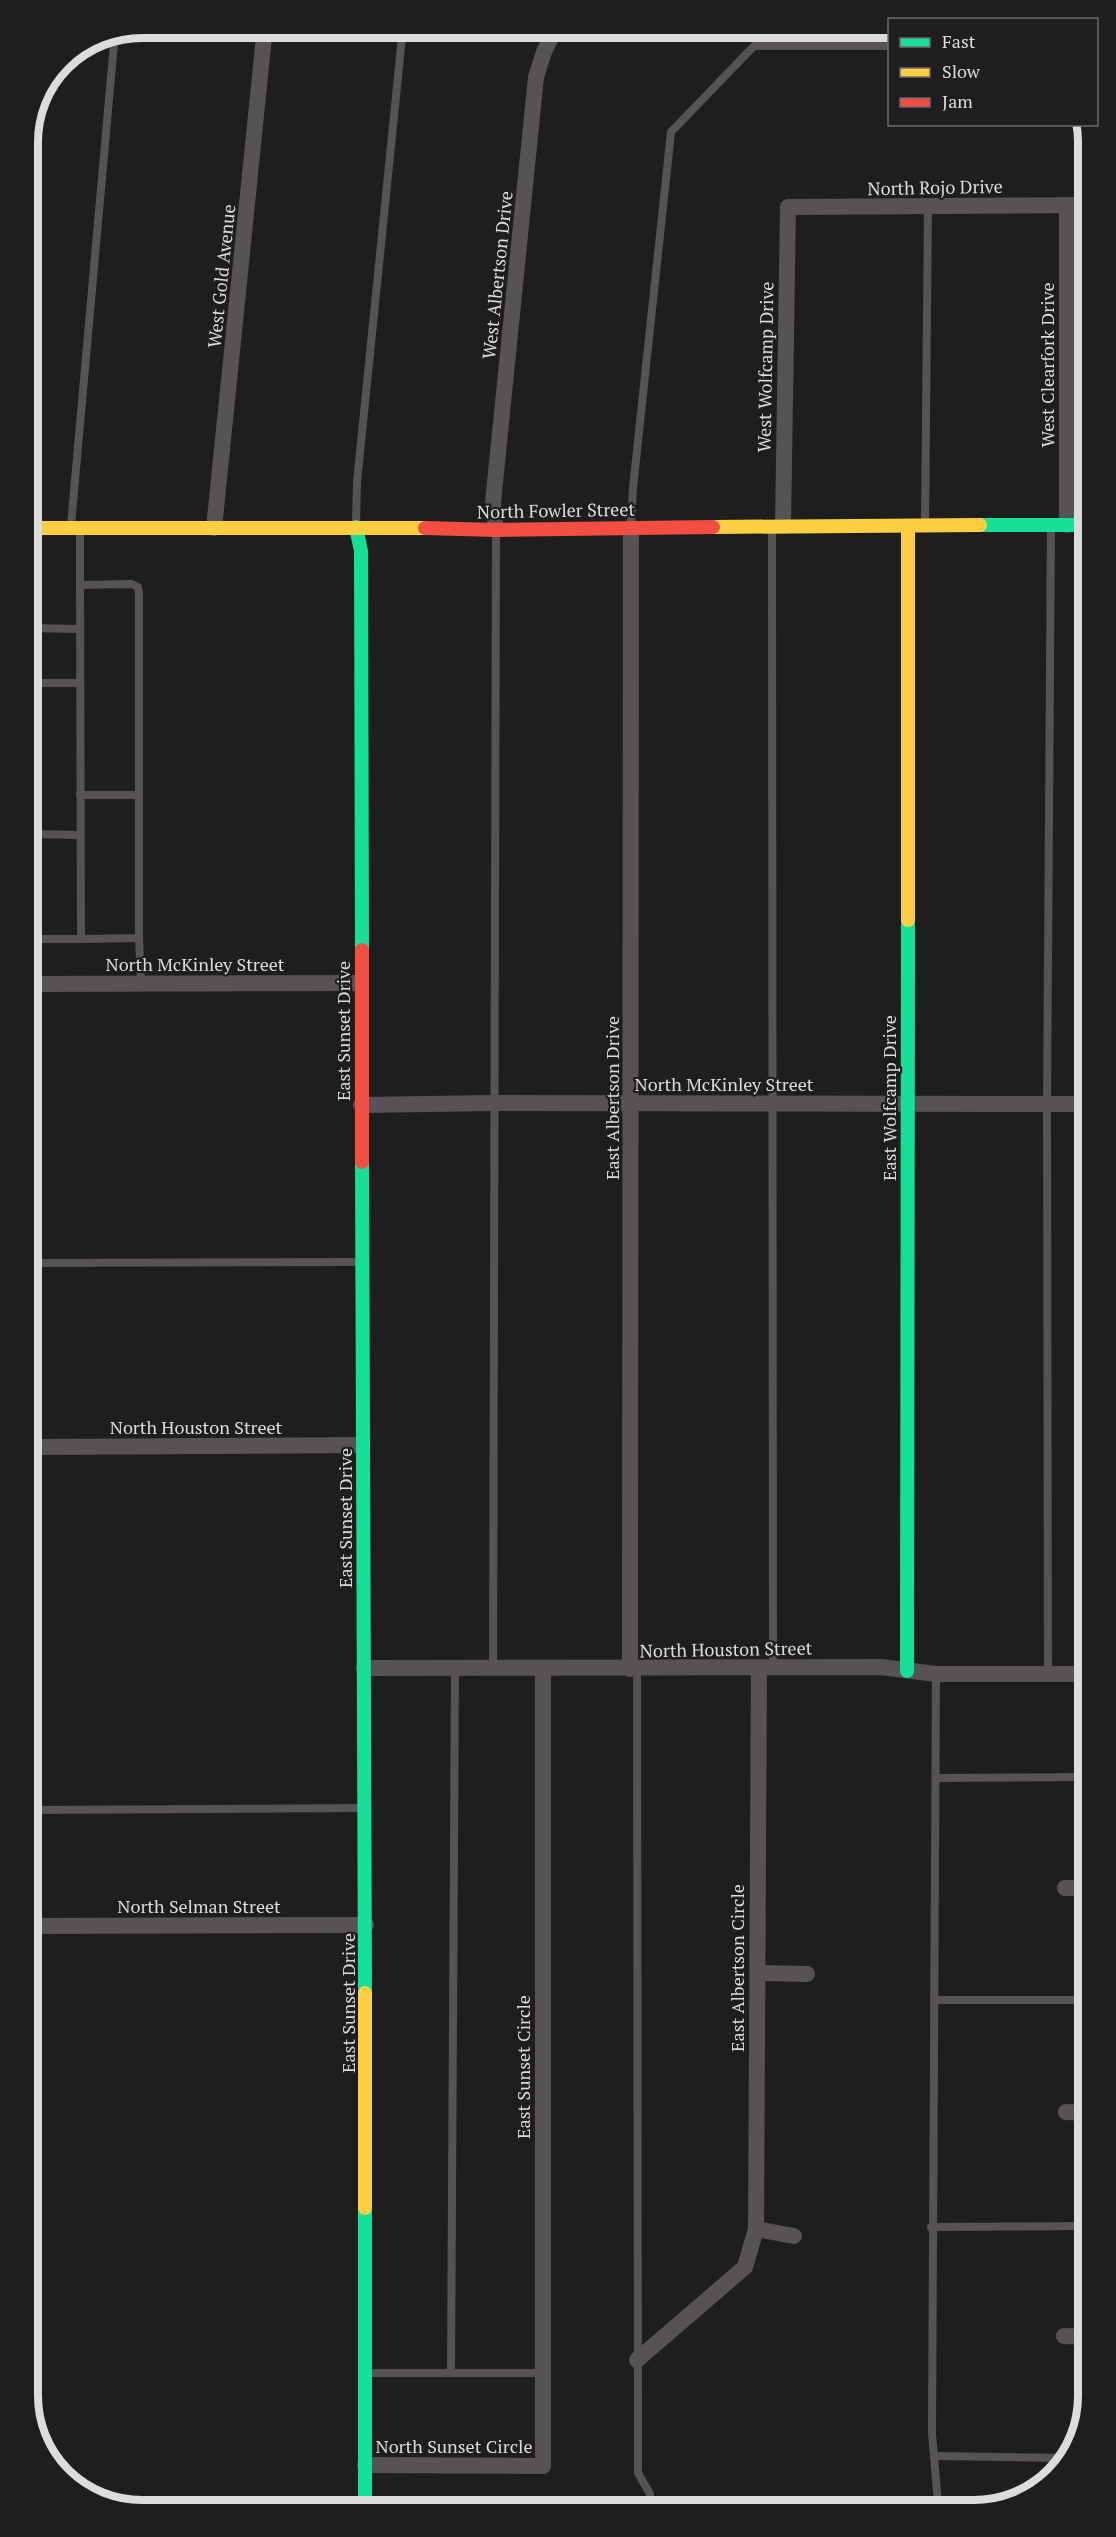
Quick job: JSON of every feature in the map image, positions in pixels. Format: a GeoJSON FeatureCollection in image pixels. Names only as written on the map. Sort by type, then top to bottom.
{"type":"FeatureCollection","features":[{"type":"Feature","properties":{"kind":"street","name":"West Gold Avenue"},"geometry":{"type":"LineString","coordinates":[[214,528],[265,38]]}},
{"type":"Feature","properties":{"kind":"street","name":"West Albertson Drive"},"geometry":{"type":"LineString","coordinates":[[496,530],[494,502],[536,77],[551,38]]}},
{"type":"Feature","properties":{"kind":"street","name":"North Rojo Drive"},"geometry":{"type":"LineString","coordinates":[[788,207],[928,208],[1075,205]]}},
{"type":"Feature","properties":{"kind":"street","name":"West Clearfork Drive"},"geometry":{"type":"LineString","coordinates":[[1059,525],[1075,205]]}},
{"type":"Feature","properties":{"kind":"street","name":"West Wolfcamp Drive"},"geometry":{"type":"LineString","coordinates":[[778,526],[788,207]]}},
{"type":"Feature","properties":{"kind":"street","name":"North Fowler Street"},"geometry":{"type":"LineString","coordinates":[[38,528],[356,527],[496,530],[631,527],[1078,525]]}},
{"type":"Feature","properties":{"kind":"street","name":"East Wolfcamp Drive"},"geometry":{"type":"LineString","coordinates":[[907,1671],[908,526]]}},
{"type":"Feature","properties":{"kind":"street","name":"East Sunset Drive"},"geometry":{"type":"LineString","coordinates":[[356,527],[362,551],[362,1445],[366,1925],[365,2499]]}},
{"type":"Feature","properties":{"kind":"street","name":"East Albertson Drive"},"geometry":{"type":"LineString","coordinates":[[631,527],[633,1669]]}},
{"type":"Feature","properties":{"kind":"street","name":"North McKinley Street"},"geometry":{"type":"LineString","coordinates":[[38,984],[361,983]]}},
{"type":"Feature","properties":{"kind":"street","name":"North McKinley Street"},"geometry":{"type":"LineString","coordinates":[[362,1105],[494,1103],[1078,1104]]}},
{"type":"Feature","properties":{"kind":"street","name":"North Houston Street"},"geometry":{"type":"LineString","coordinates":[[38,1447],[362,1445]]}},
{"type":"Feature","properties":{"kind":"street","name":"East Albertson Circle"},"geometry":{"type":"LineString","coordinates":[[638,2360],[745,2267],[756,2229],[758,1973],[756,1923],[766,1667]]}},
{"type":"Feature","properties":{"kind":"street","name":"North Houston Street"},"geometry":{"type":"LineString","coordinates":[[364,1668],[881,1667],[936,1674],[1078,1674]]}},
{"type":"Feature","properties":{"kind":"street","name":"East Sunset Circle"},"geometry":{"type":"LineString","coordinates":[[543,1669],[543,2466]]}},
{"type":"Feature","properties":{"kind":"street"},"geometry":{"type":"LineString","coordinates":[[1065,1888],[1078,1888]]}},
{"type":"Feature","properties":{"kind":"street","name":"North Selman Street"},"geometry":{"type":"LineString","coordinates":[[38,1926],[366,1925]]}},
{"type":"Feature","properties":{"kind":"street"},"geometry":{"type":"LineString","coordinates":[[758,1973],[807,1974]]}},
{"type":"Feature","properties":{"kind":"street"},"geometry":{"type":"LineString","coordinates":[[1066,2112],[1078,2113]]}},
{"type":"Feature","properties":{"kind":"street"},"geometry":{"type":"LineString","coordinates":[[756,2229],[794,2236]]}},
{"type":"Feature","properties":{"kind":"street"},"geometry":{"type":"LineString","coordinates":[[1064,2336],[1078,2337]]}},
{"type":"Feature","properties":{"kind":"street","name":"North Sunset Circle"},"geometry":{"type":"LineString","coordinates":[[365,2465],[543,2466]]}},
{"type":"Feature","properties":{"kind":"lane"},"geometry":{"type":"LineString","coordinates":[[356,527],[357,482],[402,38]]}},
{"type":"Feature","properties":{"kind":"lane"},"geometry":{"type":"LineString","coordinates":[[81,939],[80,585],[75,528],[114,42]]}},
{"type":"Feature","properties":{"kind":"lane"},"geometry":{"type":"LineString","coordinates":[[631,527],[633,488],[671,132],[754,46],[888,46]]}},
{"type":"Feature","properties":{"kind":"lane"},"geometry":{"type":"LineString","coordinates":[[925,525],[928,208]]}},
{"type":"Feature","properties":{"kind":"lane"},"geometry":{"type":"LineString","coordinates":[[1048,1676],[1047,1104],[1059,525]]}},
{"type":"Feature","properties":{"kind":"lane"},"geometry":{"type":"LineString","coordinates":[[766,1667],[778,526]]}},
{"type":"Feature","properties":{"kind":"lane"},"geometry":{"type":"LineString","coordinates":[[494,1669],[496,530]]}},
{"type":"Feature","properties":{"kind":"lane"},"geometry":{"type":"LineString","coordinates":[[80,585],[132,584],[138,587],[141,984]]}},
{"type":"Feature","properties":{"kind":"lane"},"geometry":{"type":"LineString","coordinates":[[38,628],[80,629]]}},
{"type":"Feature","properties":{"kind":"lane"},"geometry":{"type":"LineString","coordinates":[[38,683],[80,683]]}},
{"type":"Feature","properties":{"kind":"lane"},"geometry":{"type":"LineString","coordinates":[[80,795],[139,795]]}},
{"type":"Feature","properties":{"kind":"lane"},"geometry":{"type":"LineString","coordinates":[[38,834],[80,835]]}},
{"type":"Feature","properties":{"kind":"lane"},"geometry":{"type":"LineString","coordinates":[[38,939],[139,938]]}},
{"type":"Feature","properties":{"kind":"lane"},"geometry":{"type":"LineString","coordinates":[[38,1263],[362,1262]]}},
{"type":"Feature","properties":{"kind":"lane"},"geometry":{"type":"LineString","coordinates":[[451,2372],[455,1669]]}},
{"type":"Feature","properties":{"kind":"lane"},"geometry":{"type":"LineString","coordinates":[[633,1669],[638,2473],[650,2494],[650,2500]]}},
{"type":"Feature","properties":{"kind":"lane"},"geometry":{"type":"LineString","coordinates":[[936,1674],[937,1778],[931,2227],[934,2456],[938,2500]]}},
{"type":"Feature","properties":{"kind":"lane"},"geometry":{"type":"LineString","coordinates":[[937,1778],[1078,1777]]}},
{"type":"Feature","properties":{"kind":"lane"},"geometry":{"type":"LineString","coordinates":[[38,1810],[365,1808]]}},
{"type":"Feature","properties":{"kind":"lane"},"geometry":{"type":"LineString","coordinates":[[934,2000],[1078,2000]]}},
{"type":"Feature","properties":{"kind":"lane"},"geometry":{"type":"LineString","coordinates":[[931,2227],[1078,2226]]}},
{"type":"Feature","properties":{"kind":"lane"},"geometry":{"type":"LineString","coordinates":[[365,2373],[543,2373]]}},
{"type":"Feature","properties":{"kind":"lane"},"geometry":{"type":"LineString","coordinates":[[934,2456],[1058,2457]]}},
{"type":"Feature","properties":{"kind":"traffic: fast"},"geometry":{"type":"LineString","coordinates":[[980,525],[1078,525]]}},
{"type":"Feature","properties":{"kind":"traffic: fast"},"geometry":{"type":"LineString","coordinates":[[356,527],[361,551],[362,950]]}},
{"type":"Feature","properties":{"kind":"traffic: fast"},"geometry":{"type":"LineString","coordinates":[[907,1671],[908,920]]}},
{"type":"Feature","properties":{"kind":"traffic: fast"},"geometry":{"type":"LineString","coordinates":[[362,1162],[365,1993]]}},
{"type":"Feature","properties":{"kind":"traffic: fast"},"geometry":{"type":"LineString","coordinates":[[365,2208],[365,2499]]}},
{"type":"Feature","properties":{"kind":"traffic: slow"},"geometry":{"type":"LineString","coordinates":[[713,527],[980,525]]}},
{"type":"Feature","properties":{"kind":"traffic: slow"},"geometry":{"type":"LineString","coordinates":[[908,526],[908,920]]}},
{"type":"Feature","properties":{"kind":"traffic: slow"},"geometry":{"type":"LineString","coordinates":[[38,528],[425,528]]}},
{"type":"Feature","properties":{"kind":"traffic: slow"},"geometry":{"type":"LineString","coordinates":[[365,1993],[365,2208]]}},
{"type":"Feature","properties":{"kind":"traffic: jam"},"geometry":{"type":"LineString","coordinates":[[425,528],[496,530],[713,527]]}},
{"type":"Feature","properties":{"kind":"traffic: jam"},"geometry":{"type":"LineString","coordinates":[[362,950],[362,1162]]}}]}
